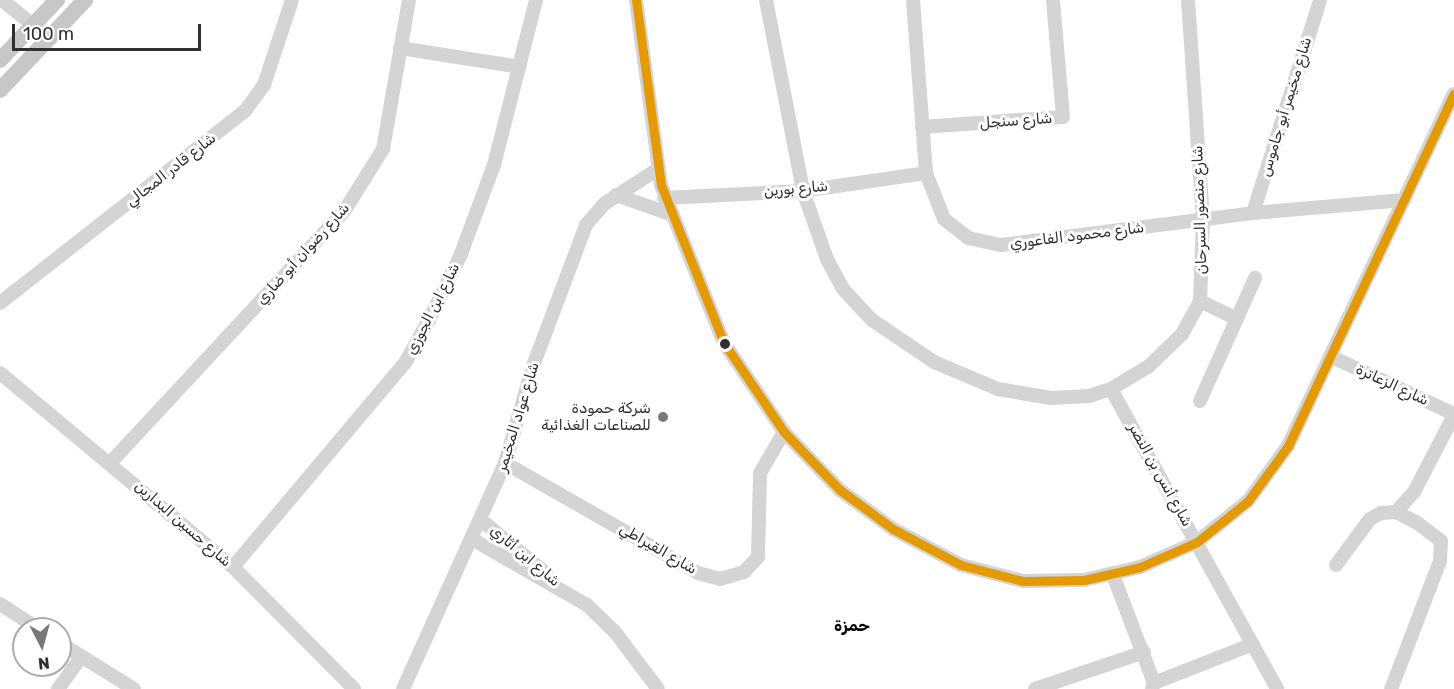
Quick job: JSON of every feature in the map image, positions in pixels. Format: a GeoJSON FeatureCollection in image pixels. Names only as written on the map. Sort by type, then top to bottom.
{"type":"FeatureCollection","features":[{"type":"Feature","properties":{"kind":"main road"},"geometry":{"type":"LineString","coordinates":[[0,60],[57,0]]}},
{"type":"Feature","properties":{"kind":"main road"},"geometry":{"type":"LineString","coordinates":[[0,90],[85,0]]}},
{"type":"Feature","properties":{"kind":"street"},"geometry":{"type":"LineString","coordinates":[[2,0],[33,25]]}},
{"type":"Feature","properties":{"kind":"street","name":"شارع قادر المجالي"},"geometry":{"type":"LineString","coordinates":[[0,303],[245,111],[264,85],[292,0]]}},
{"type":"Feature","properties":{"kind":"street","name":"شارع رضوان أبو ضاري"},"geometry":{"type":"LineString","coordinates":[[111,462],[345,210],[383,149],[409,0]]}},
{"type":"Feature","properties":{"kind":"street","name":"شارع ابن الجوزي"},"geometry":{"type":"LineString","coordinates":[[233,567],[405,363],[461,254],[494,165],[536,0]]}},
{"type":"Feature","properties":{"kind":"street"},"geometry":{"type":"LineString","coordinates":[[636,0],[658,169],[664,198],[716,329],[784,432],[852,499],[892,529],[961,565],[1023,581],[1053,583],[1113,575],[1197,542],[1248,501],[1278,464],[1452,102]]}},
{"type":"Feature","properties":{"kind":"street","name":"شارع منصور السرحان"},"geometry":{"type":"LineString","coordinates":[[766,0],[803,190],[827,259],[843,289],[872,320],[923,356],[998,389],[1034,397],[1089,396],[1111,389],[1171,347],[1191,322],[1200,301],[1203,220],[1188,0]]}},
{"type":"Feature","properties":{"kind":"street","name":"شارع محمود الفاعوري"},"geometry":{"type":"LineString","coordinates":[[913,0],[926,173],[944,219],[962,234],[983,243],[1046,241],[1253,213],[1404,200]]}},
{"type":"Feature","properties":{"kind":"street","name":"شارع سنجل"},"geometry":{"type":"LineString","coordinates":[[922,127],[1064,117],[1053,0]]}},
{"type":"Feature","properties":{"kind":"street","name":"شارع مخيمر أبو جاموس"},"geometry":{"type":"LineString","coordinates":[[1253,213],[1320,0]]}},
{"type":"Feature","properties":{"kind":"street"},"geometry":{"type":"LineString","coordinates":[[400,48],[520,67]]}},
{"type":"Feature","properties":{"kind":"street","name":"شارع عواد المخيمر"},"geometry":{"type":"LineString","coordinates":[[403,689],[505,463],[533,366],[586,225],[616,195],[658,169]]}},
{"type":"Feature","properties":{"kind":"street","name":"شارع بورين"},"geometry":{"type":"LineString","coordinates":[[664,198],[803,190],[926,173]]}},
{"type":"Feature","properties":{"kind":"street"},"geometry":{"type":"LineString","coordinates":[[616,195],[670,214]]}},
{"type":"Feature","properties":{"kind":"street"},"geometry":{"type":"LineString","coordinates":[[1200,401],[1255,278]]}},
{"type":"Feature","properties":{"kind":"street"},"geometry":{"type":"LineString","coordinates":[[1200,301],[1237,320]]}},
{"type":"Feature","properties":{"kind":"street","name":"شارع الزعاترة"},"geometry":{"type":"LineString","coordinates":[[1330,356],[1454,414]]}},
{"type":"Feature","properties":{"kind":"street","name":"شارع حسين البدارين"},"geometry":{"type":"LineString","coordinates":[[0,373],[111,462],[233,567],[354,689]]}},
{"type":"Feature","properties":{"kind":"street","name":"شارع أنس بن النضر"},"geometry":{"type":"LineString","coordinates":[[1111,389],[1277,689]]}},
{"type":"Feature","properties":{"kind":"street"},"geometry":{"type":"LineString","coordinates":[[1395,512],[1414,492],[1454,414]]}},
{"type":"Feature","properties":{"kind":"street","name":"شارع القيراطي"},"geometry":{"type":"LineString","coordinates":[[505,463],[699,573],[720,579],[744,572],[758,557],[760,473],[784,432]]}},
{"type":"Feature","properties":{"kind":"street"},"geometry":{"type":"LineString","coordinates":[[1414,492],[1416,522]]}},
{"type":"Feature","properties":{"kind":"street"},"geometry":{"type":"LineString","coordinates":[[1336,565],[1375,515],[1395,512],[1437,535],[1442,554],[1391,689]]}},
{"type":"Feature","properties":{"kind":"street","name":"شارع ابن أثاري"},"geometry":{"type":"LineString","coordinates":[[481,520],[509,539],[615,632],[658,689]]}},
{"type":"Feature","properties":{"kind":"street","name":"شارع ابن أثاري"},"geometry":{"type":"LineString","coordinates":[[472,539],[568,592]]}},
{"type":"Feature","properties":{"kind":"street"},"geometry":{"type":"LineString","coordinates":[[1113,575],[1144,651],[1153,686],[1253,644]]}},
{"type":"Feature","properties":{"kind":"street"},"geometry":{"type":"LineString","coordinates":[[0,604],[20,617]]}},
{"type":"Feature","properties":{"kind":"street"},"geometry":{"type":"LineString","coordinates":[[72,651],[134,689]]}},
{"type":"Feature","properties":{"kind":"street"},"geometry":{"type":"LineString","coordinates":[[1035,689],[1144,651]]}},
{"type":"Feature","properties":{"kind":"street"},"geometry":{"type":"LineString","coordinates":[[58,689],[81,657]]}},
{"type":"Feature","properties":{"kind":"transit line"},"geometry":{"type":"LineString","coordinates":[[636,0],[661,185],[724,343],[784,432],[840,490],[893,529],[961,565],[1023,581],[1084,580],[1140,567],[1197,542],[1248,501],[1288,446],[1454,94]]}},
{"type":"Feature","properties":{"kind":"place","name":"شركة حمودة للصناعات الغذائية"},"geometry":{"type":"Point","coordinates":[663,417]}},
{"type":"Feature","properties":{"kind":"district","name":"حمزة"},"geometry":{"type":"Point","coordinates":[852,626]}}]}
